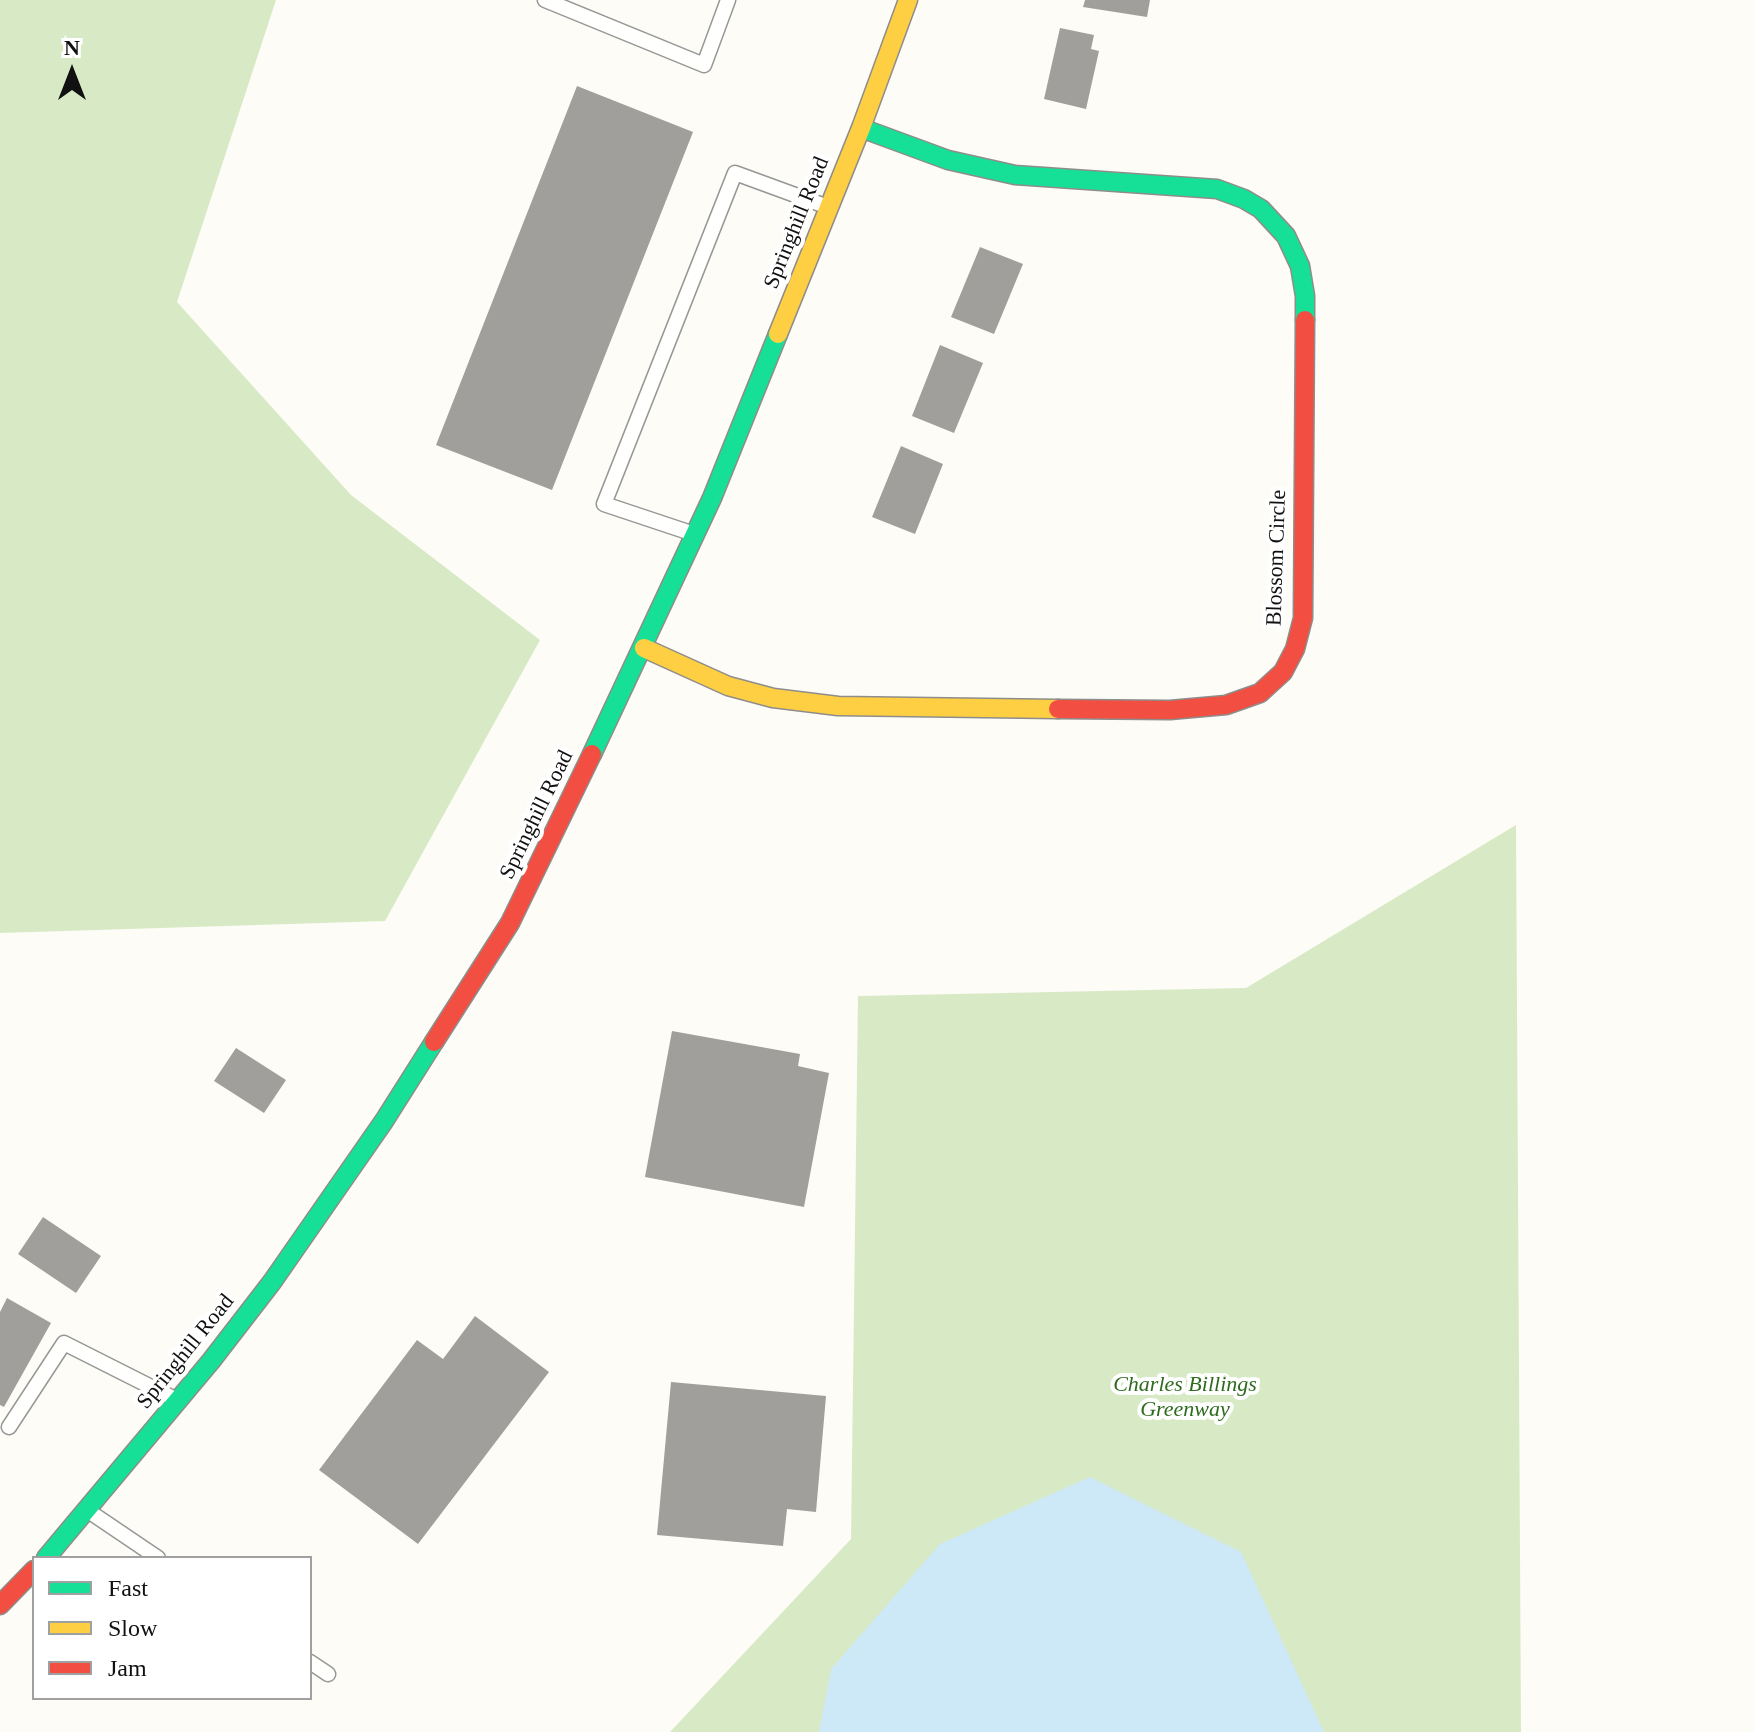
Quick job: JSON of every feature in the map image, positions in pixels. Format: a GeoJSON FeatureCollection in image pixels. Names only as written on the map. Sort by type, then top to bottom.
{"type":"FeatureCollection","features":[{"type":"Feature","properties":{"kind":"main road","name":"Springhill Road"},"geometry":{"type":"LineString","coordinates":[[48,1556],[178,1401],[272,1282],[384,1121],[510,923],[696,534],[861,128],[908,0]]}},
{"type":"Feature","properties":{"kind":"main road","name":"Blossom Circle"},"geometry":{"type":"LineString","coordinates":[[644,648],[728,686],[773,698],[838,706],[1170,710],[1226,705],[1260,693],[1283,672],[1295,649],[1303,618],[1305,296],[1300,266],[1286,236],[1261,209],[1217,189],[1015,175],[948,160],[861,128]]}},
{"type":"Feature","properties":{"kind":"main road"},"geometry":{"type":"LineString","coordinates":[[0,1605],[32,1572]]}},
{"type":"Feature","properties":{"kind":"lane"},"geometry":{"type":"LineString","coordinates":[[545,0],[704,65],[728,0]]}},
{"type":"Feature","properties":{"kind":"lane"},"geometry":{"type":"LineString","coordinates":[[696,534],[604,504],[735,173],[829,208]]}},
{"type":"Feature","properties":{"kind":"lane"},"geometry":{"type":"LineString","coordinates":[[9,1427],[64,1343],[178,1401]]}},
{"type":"Feature","properties":{"kind":"lane"},"geometry":{"type":"LineString","coordinates":[[87,1510],[155,1556]]}},
{"type":"Feature","properties":{"kind":"lane"},"geometry":{"type":"LineString","coordinates":[[312,1663],[328,1674]]}},
{"type":"Feature","properties":{"kind":"green space"},"geometry":{"type":"Polygon","coordinates":[[[0,0],[276,0],[177,302],[351,495],[540,640],[385,921],[0,933],[0,0]]]}},
{"type":"Feature","properties":{"kind":"green space","name":"Charles Billings Greenway"},"geometry":{"type":"Polygon","coordinates":[[[1516,825],[1521,1732],[670,1732],[851,1539],[858,996],[1246,988],[1516,825]]]}},
{"type":"Feature","properties":{"kind":"water"},"geometry":{"type":"Polygon","coordinates":[[[1090,1477],[1241,1552],[1324,1732],[819,1732],[831,1669],[940,1544],[1090,1477]]]}},
{"type":"Feature","properties":{"kind":"building"},"geometry":{"type":"Polygon","coordinates":[[[1085,0],[1150,0],[1147,17],[1083,7],[1085,0]]]}},
{"type":"Feature","properties":{"kind":"building"},"geometry":{"type":"Polygon","coordinates":[[[1060,28],[1094,35],[1091,49],[1099,51],[1086,109],[1044,99],[1060,28]]]}},
{"type":"Feature","properties":{"kind":"building"},"geometry":{"type":"Polygon","coordinates":[[[577,86],[693,132],[552,490],[436,445],[577,86]]]}},
{"type":"Feature","properties":{"kind":"building"},"geometry":{"type":"Polygon","coordinates":[[[980,247],[1023,264],[994,334],[951,317],[980,247]]]}},
{"type":"Feature","properties":{"kind":"building"},"geometry":{"type":"Polygon","coordinates":[[[940,345],[983,363],[954,433],[912,416],[940,345]]]}},
{"type":"Feature","properties":{"kind":"building"},"geometry":{"type":"Polygon","coordinates":[[[901,446],[943,464],[915,534],[872,517],[901,446]]]}},
{"type":"Feature","properties":{"kind":"building"},"geometry":{"type":"Polygon","coordinates":[[[672,1031],[800,1054],[798,1066],[829,1073],[804,1207],[645,1177],[672,1031]]]}},
{"type":"Feature","properties":{"kind":"building"},"geometry":{"type":"Polygon","coordinates":[[[236,1048],[286,1080],[264,1113],[214,1081],[236,1048]]]}},
{"type":"Feature","properties":{"kind":"building"},"geometry":{"type":"Polygon","coordinates":[[[43,1217],[101,1256],[76,1293],[18,1254],[43,1217]]]}},
{"type":"Feature","properties":{"kind":"building"},"geometry":{"type":"Polygon","coordinates":[[[7,1298],[51,1323],[4,1407],[0,1405],[0,1312],[7,1298]]]}},
{"type":"Feature","properties":{"kind":"building"},"geometry":{"type":"Polygon","coordinates":[[[475,1316],[549,1372],[418,1544],[319,1470],[417,1340],[443,1359],[475,1316]]]}},
{"type":"Feature","properties":{"kind":"building"},"geometry":{"type":"Polygon","coordinates":[[[671,1382],[826,1396],[816,1512],[787,1509],[783,1546],[657,1535],[671,1382]]]}},
{"type":"Feature","properties":{"kind":"traffic: fast"},"geometry":{"type":"LineString","coordinates":[[861,128],[948,160],[1015,175],[1217,189],[1244,199],[1261,209],[1286,236],[1300,266],[1305,320]]}},
{"type":"Feature","properties":{"kind":"traffic: fast"},"geometry":{"type":"LineString","coordinates":[[592,754],[712,498],[778,334]]}},
{"type":"Feature","properties":{"kind":"traffic: fast"},"geometry":{"type":"LineString","coordinates":[[48,1556],[211,1361],[272,1282],[384,1121],[434,1042]]}},
{"type":"Feature","properties":{"kind":"traffic: slow"},"geometry":{"type":"LineString","coordinates":[[778,334],[861,128],[908,0]]}},
{"type":"Feature","properties":{"kind":"traffic: slow"},"geometry":{"type":"LineString","coordinates":[[644,648],[728,686],[773,698],[838,706],[1058,709]]}},
{"type":"Feature","properties":{"kind":"traffic: jam"},"geometry":{"type":"LineString","coordinates":[[1058,709],[1170,710],[1226,705],[1260,693],[1283,672],[1295,649],[1303,618],[1305,320]]}},
{"type":"Feature","properties":{"kind":"traffic: jam"},"geometry":{"type":"LineString","coordinates":[[434,1042],[510,923],[592,754]]}},
{"type":"Feature","properties":{"kind":"traffic: jam"},"geometry":{"type":"LineString","coordinates":[[0,1605],[32,1572]]}}]}
